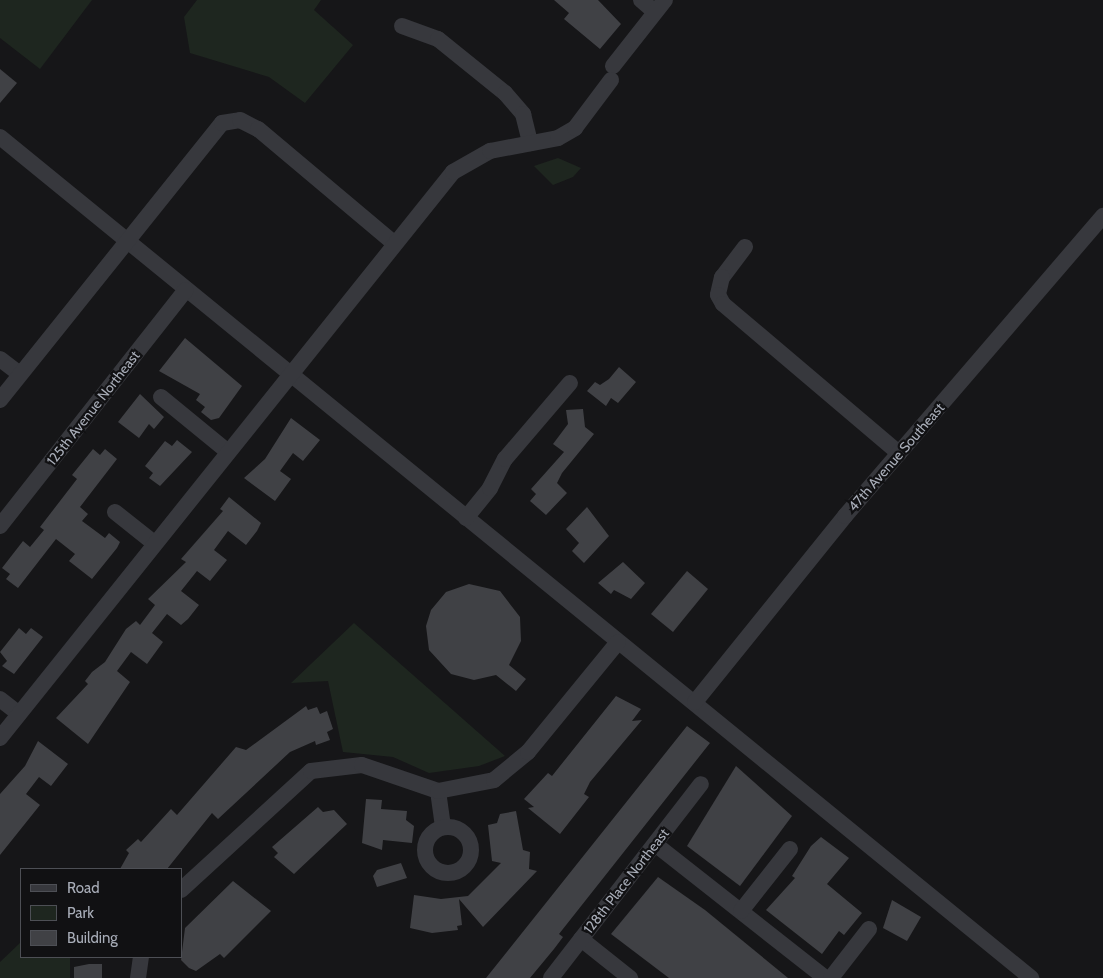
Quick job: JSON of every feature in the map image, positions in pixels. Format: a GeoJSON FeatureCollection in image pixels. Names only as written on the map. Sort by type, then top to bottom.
{"type":"FeatureCollection","features":[{"type":"Feature","properties":{"kind":"street"},"geometry":{"type":"LineString","coordinates":[[0,738],[288,373],[453,172],[490,150],[554,139],[574,128],[660,6],[641,0]]}},
{"type":"Feature","properties":{"kind":"street"},"geometry":{"type":"LineString","coordinates":[[402,26],[438,39],[505,93],[523,114],[530,143]]}},
{"type":"Feature","properties":{"kind":"street"},"geometry":{"type":"LineString","coordinates":[[0,400],[127,238],[222,123],[240,120],[258,129],[394,243]]}},
{"type":"Feature","properties":{"kind":"street"},"geometry":{"type":"LineString","coordinates":[[0,137],[127,238],[186,290],[618,642],[695,702],[1021,975]]}},
{"type":"Feature","properties":{"kind":"street","name":"47th Avenue Southeast"},"geometry":{"type":"LineString","coordinates":[[695,702],[899,453],[1103,216]]}},
{"type":"Feature","properties":{"kind":"street"},"geometry":{"type":"LineString","coordinates":[[745,246],[722,277],[718,295],[723,304],[899,453]]}},
{"type":"Feature","properties":{"kind":"street","name":"125th Avenue Northeast"},"geometry":{"type":"LineString","coordinates":[[0,526],[186,290]]}},
{"type":"Feature","properties":{"kind":"street"},"geometry":{"type":"LineString","coordinates":[[0,359],[20,374]]}},
{"type":"Feature","properties":{"kind":"street"},"geometry":{"type":"LineString","coordinates":[[466,518],[505,459],[570,383]]}},
{"type":"Feature","properties":{"kind":"street"},"geometry":{"type":"LineString","coordinates":[[161,397],[227,451]]}},
{"type":"Feature","properties":{"kind":"street"},"geometry":{"type":"LineString","coordinates":[[115,512],[154,544]]}},
{"type":"Feature","properties":{"kind":"street"},"geometry":{"type":"LineString","coordinates":[[182,889],[311,771],[362,766],[438,791],[476,787],[510,769],[618,642]]}},
{"type":"Feature","properties":{"kind":"street"},"geometry":{"type":"LineString","coordinates":[[0,700],[19,714]]}},
{"type":"Feature","properties":{"kind":"street","name":"128th Place Northeast"},"geometry":{"type":"LineString","coordinates":[[551,978],[701,784]]}},
{"type":"Feature","properties":{"kind":"street"},"geometry":{"type":"LineString","coordinates":[[438,791],[443,827]]}},
{"type":"Feature","properties":{"kind":"street"},"geometry":{"type":"LineString","coordinates":[[655,844],[826,978]]}},
{"type":"Feature","properties":{"kind":"street"},"geometry":{"type":"LineString","coordinates":[[741,911],[790,849]]}},
{"type":"Feature","properties":{"kind":"street"},"geometry":{"type":"LineString","coordinates":[[831,978],[870,929]]}},
{"type":"Feature","properties":{"kind":"street"},"geometry":{"type":"LineString","coordinates":[[581,939],[630,978]]}},
{"type":"Feature","properties":{"kind":"street"},"geometry":{"type":"LineString","coordinates":[[138,978],[141,958]]}},
{"type":"Feature","properties":{"kind":"green space"},"geometry":{"type":"Polygon","coordinates":[[[0,0],[92,0],[40,69],[0,38],[0,0]]]}},
{"type":"Feature","properties":{"kind":"green space"},"geometry":{"type":"Polygon","coordinates":[[[197,0],[321,0],[314,10],[353,45],[305,103],[269,77],[190,53],[184,17],[197,0]]]}},
{"type":"Feature","properties":{"kind":"green space"},"geometry":{"type":"Polygon","coordinates":[[[558,158],[581,168],[573,177],[553,185],[534,166],[558,158]]]}},
{"type":"Feature","properties":{"kind":"green space"},"geometry":{"type":"Polygon","coordinates":[[[354,623],[505,756],[479,766],[429,773],[393,757],[343,752],[328,681],[291,683],[354,623]]]}},
{"type":"Feature","properties":{"kind":"green space"},"geometry":{"type":"Polygon","coordinates":[[[20,943],[20,958],[70,958],[70,978],[0,978],[0,962],[20,943]]]}},
{"type":"Feature","properties":{"kind":"building"},"geometry":{"type":"Polygon","coordinates":[[[554,0],[598,0],[621,24],[600,49],[564,19],[569,13],[554,0]]]}},
{"type":"Feature","properties":{"kind":"building"},"geometry":{"type":"Polygon","coordinates":[[[0,69],[17,83],[0,103],[0,69]]]}},
{"type":"Feature","properties":{"kind":"building"},"geometry":{"type":"Polygon","coordinates":[[[185,338],[242,386],[219,418],[211,420],[201,412],[205,407],[196,400],[200,394],[159,371],[185,338]]]}},
{"type":"Feature","properties":{"kind":"building"},"geometry":{"type":"Polygon","coordinates":[[[619,367],[636,382],[618,403],[611,398],[606,406],[587,391],[595,382],[600,385],[609,379],[619,367]]]}},
{"type":"Feature","properties":{"kind":"building"},"geometry":{"type":"Polygon","coordinates":[[[140,394],[164,417],[154,429],[149,424],[139,438],[118,422],[140,394]]]}},
{"type":"Feature","properties":{"kind":"building"},"geometry":{"type":"Polygon","coordinates":[[[583,409],[585,427],[594,434],[562,473],[557,483],[567,493],[546,515],[530,501],[536,494],[531,489],[564,452],[553,444],[568,424],[566,410],[583,409]]]}},
{"type":"Feature","properties":{"kind":"building"},"geometry":{"type":"Polygon","coordinates":[[[291,418],[320,440],[303,461],[293,453],[280,471],[291,479],[275,501],[244,478],[265,459],[291,418]]]}},
{"type":"Feature","properties":{"kind":"building"},"geometry":{"type":"Polygon","coordinates":[[[177,440],[192,452],[160,486],[149,478],[153,473],[145,466],[165,441],[172,446],[177,440]]]}},
{"type":"Feature","properties":{"kind":"building"},"geometry":{"type":"Polygon","coordinates":[[[93,449],[100,455],[105,449],[117,459],[80,507],[88,514],[82,521],[105,538],[109,533],[120,542],[117,548],[92,579],[69,561],[75,554],[56,539],[18,588],[6,579],[10,574],[2,568],[23,541],[30,547],[44,530],[40,527],[77,479],[72,475],[93,449]]]}},
{"type":"Feature","properties":{"kind":"building"},"geometry":{"type":"Polygon","coordinates":[[[229,497],[261,523],[257,531],[246,545],[228,531],[214,550],[227,560],[210,581],[197,571],[181,591],[199,605],[188,619],[181,625],[167,614],[152,633],[163,642],[147,664],[131,652],[117,671],[130,682],[88,744],[56,718],[88,684],[85,681],[92,672],[105,662],[126,629],[136,621],[140,625],[155,605],[148,599],[186,562],[181,559],[223,511],[220,509],[229,497]]]}},
{"type":"Feature","properties":{"kind":"building"},"geometry":{"type":"Polygon","coordinates":[[[587,507],[609,536],[584,563],[572,551],[579,543],[566,529],[587,507]]]}},
{"type":"Feature","properties":{"kind":"building"},"geometry":{"type":"Polygon","coordinates":[[[623,562],[645,583],[631,599],[614,590],[611,594],[598,583],[623,562]]]}},
{"type":"Feature","properties":{"kind":"building"},"geometry":{"type":"Polygon","coordinates":[[[687,571],[708,589],[673,632],[651,614],[687,571]]]}},
{"type":"Feature","properties":{"kind":"building"},"geometry":{"type":"Polygon","coordinates":[[[469,584],[500,591],[520,617],[521,641],[509,665],[526,679],[516,691],[496,675],[474,680],[451,674],[429,650],[426,626],[431,610],[446,592],[469,584]]]}},
{"type":"Feature","properties":{"kind":"building"},"geometry":{"type":"Polygon","coordinates":[[[19,628],[26,634],[31,628],[43,637],[14,674],[2,666],[7,661],[0,652],[19,628]]]}},
{"type":"Feature","properties":{"kind":"building"},"geometry":{"type":"Polygon","coordinates":[[[616,696],[641,709],[632,721],[642,720],[590,782],[584,794],[589,797],[560,834],[528,808],[534,807],[524,799],[548,773],[552,776],[616,696]]]}},
{"type":"Feature","properties":{"kind":"building"},"geometry":{"type":"Polygon","coordinates":[[[306,706],[308,710],[317,707],[320,714],[327,711],[333,729],[327,732],[330,740],[316,745],[315,741],[290,752],[218,819],[212,813],[168,868],[121,868],[129,853],[126,850],[138,839],[141,842],[171,809],[177,815],[236,747],[246,750],[306,706]]]}},
{"type":"Feature","properties":{"kind":"building"},"geometry":{"type":"Polygon","coordinates":[[[687,726],[710,743],[559,934],[563,937],[554,949],[530,978],[486,978],[687,726]]]}},
{"type":"Feature","properties":{"kind":"building"},"geometry":{"type":"Polygon","coordinates":[[[38,741],[68,764],[51,786],[39,777],[26,794],[40,805],[0,855],[0,794],[25,766],[38,741]]]}},
{"type":"Feature","properties":{"kind":"building"},"geometry":{"type":"Polygon","coordinates":[[[736,766],[792,816],[740,886],[687,846],[736,766]]]}},
{"type":"Feature","properties":{"kind":"building"},"geometry":{"type":"Polygon","coordinates":[[[366,799],[382,800],[381,809],[407,811],[406,820],[414,826],[412,843],[383,840],[382,850],[362,843],[366,799]]]}},
{"type":"Feature","properties":{"kind":"building"},"geometry":{"type":"Polygon","coordinates":[[[318,807],[323,812],[334,810],[347,824],[294,874],[274,857],[278,853],[272,847],[318,807]]]}},
{"type":"Feature","properties":{"kind":"building"},"geometry":{"type":"Polygon","coordinates":[[[516,811],[523,850],[530,852],[529,869],[537,871],[483,927],[459,899],[462,925],[457,926],[458,930],[432,933],[410,928],[414,895],[441,899],[468,896],[501,863],[492,861],[488,825],[497,823],[500,814],[516,811]]]}},
{"type":"Feature","properties":{"kind":"building"},"geometry":{"type":"Polygon","coordinates":[[[821,837],[849,858],[827,884],[862,913],[844,935],[839,931],[822,954],[766,910],[795,878],[792,876],[811,846],[821,837]]]}},
{"type":"Feature","properties":{"kind":"building"},"geometry":{"type":"Polygon","coordinates":[[[401,863],[407,878],[377,887],[373,876],[377,870],[401,863]]]}},
{"type":"Feature","properties":{"kind":"building"},"geometry":{"type":"Polygon","coordinates":[[[658,877],[705,910],[788,978],[669,978],[611,934],[658,877]]]}},
{"type":"Feature","properties":{"kind":"building"},"geometry":{"type":"Polygon","coordinates":[[[233,881],[271,911],[224,958],[220,954],[196,971],[189,968],[181,960],[185,928],[233,881]]]}},
{"type":"Feature","properties":{"kind":"building"},"geometry":{"type":"Polygon","coordinates":[[[892,900],[921,917],[907,941],[883,928],[892,900]]]}},
{"type":"Feature","properties":{"kind":"building"},"geometry":{"type":"Polygon","coordinates":[[[102,964],[102,978],[74,978],[74,967],[102,964]]]}}]}
